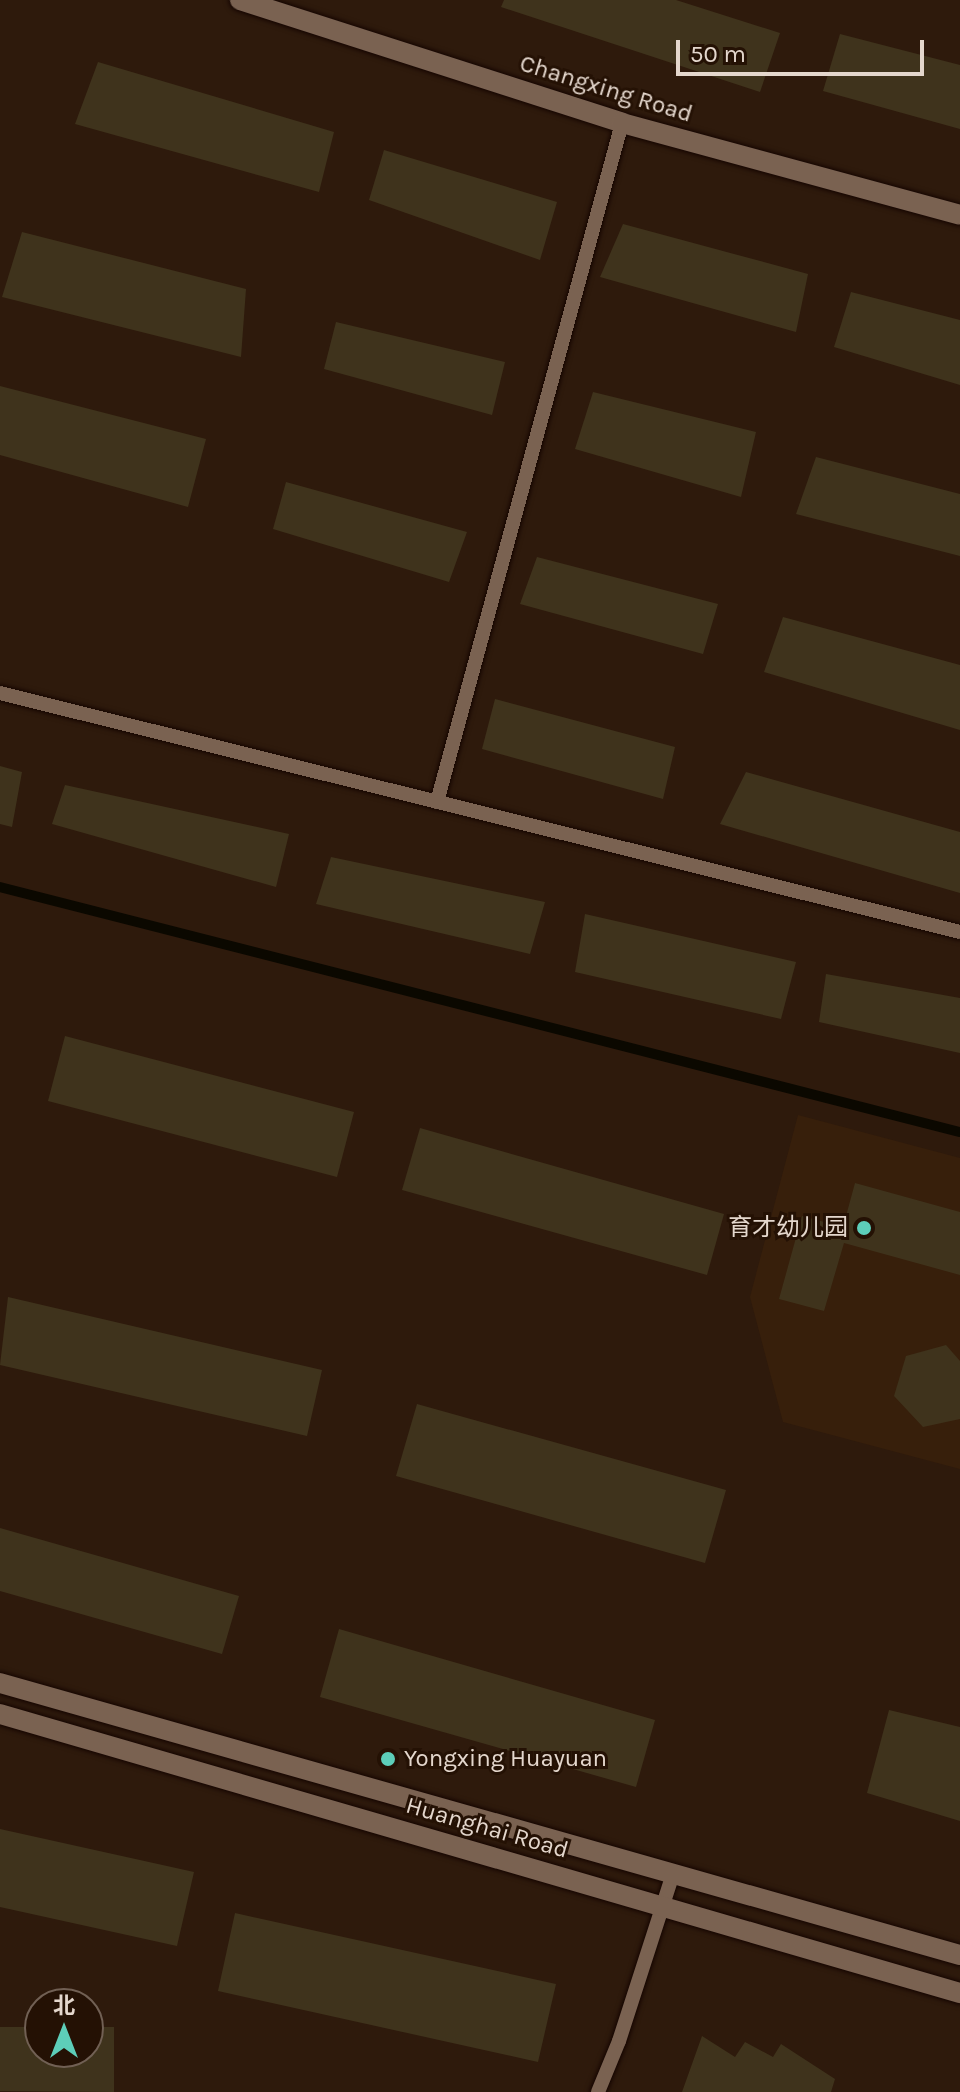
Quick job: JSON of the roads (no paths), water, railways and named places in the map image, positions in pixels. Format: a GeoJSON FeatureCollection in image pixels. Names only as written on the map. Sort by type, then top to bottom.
{"type":"FeatureCollection","features":[{"type":"Feature","properties":{"kind":"main road","name":"Changxing Road"},"geometry":{"type":"LineString","coordinates":[[240,0],[622,123],[960,215]]}},
{"type":"Feature","properties":{"kind":"main road","name":"Huanghai Road"},"geometry":{"type":"LineString","coordinates":[[0,1683],[960,1955]]}},
{"type":"Feature","properties":{"kind":"main road","name":"Huanghai Road"},"geometry":{"type":"LineString","coordinates":[[0,1714],[960,1993]]}},
{"type":"Feature","properties":{"kind":"lane"},"geometry":{"type":"LineString","coordinates":[[437,802],[622,123]]}},
{"type":"Feature","properties":{"kind":"lane"},"geometry":{"type":"LineString","coordinates":[[0,693],[960,932]]}},
{"type":"Feature","properties":{"kind":"lane"},"geometry":{"type":"LineString","coordinates":[[598,2092],[673,1874]]}},
{"type":"Feature","properties":{"kind":"waterway"},"geometry":{"type":"LineString","coordinates":[[0,887],[960,1132]]}},
{"type":"Feature","properties":{"kind":"place","name":"育才幼儿园"},"geometry":{"type":"Point","coordinates":[864,1228]}},
{"type":"Feature","properties":{"kind":"place","name":"Yongxing Huayuan"},"geometry":{"type":"Point","coordinates":[388,1759]}}]}
